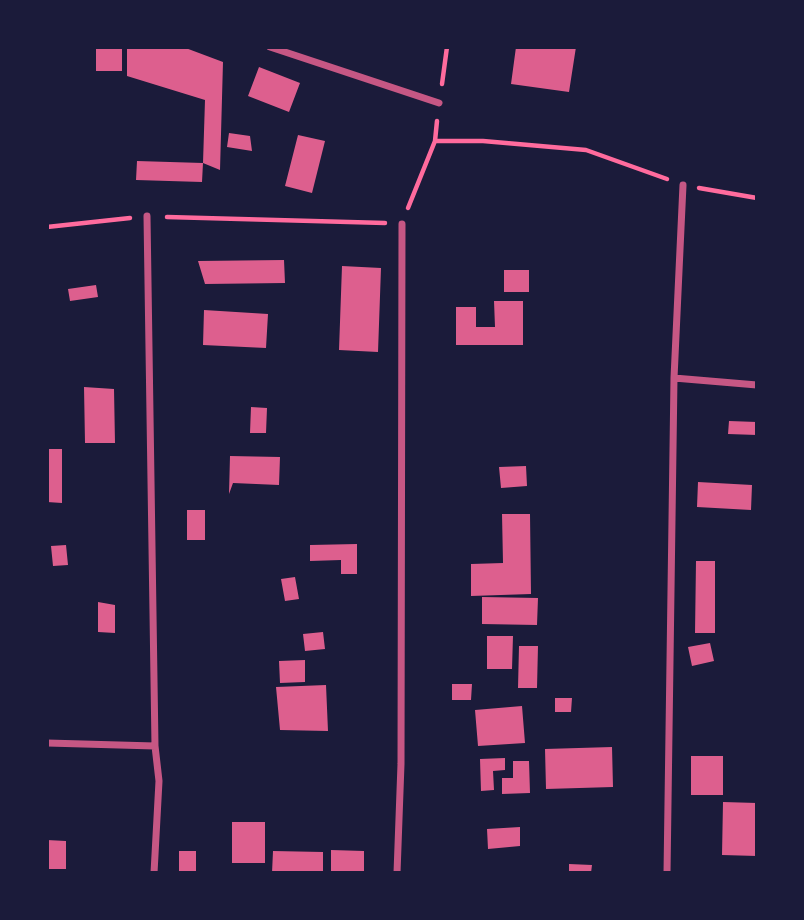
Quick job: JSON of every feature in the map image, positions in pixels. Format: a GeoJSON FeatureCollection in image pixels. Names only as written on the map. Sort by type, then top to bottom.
{"type":"FeatureCollection","features":[{"type":"Feature","properties":{"kind":"street"},"geometry":{"type":"LineString","coordinates":[[270,47],[439,103]]}},
{"type":"Feature","properties":{"kind":"street"},"geometry":{"type":"LineString","coordinates":[[667,873],[674,378],[683,185]]}},
{"type":"Feature","properties":{"kind":"street"},"geometry":{"type":"LineString","coordinates":[[147,216],[155,746],[159,781],[154,873]]}},
{"type":"Feature","properties":{"kind":"street"},"geometry":{"type":"LineString","coordinates":[[397,873],[401,764],[402,224]]}},
{"type":"Feature","properties":{"kind":"street"},"geometry":{"type":"LineString","coordinates":[[674,378],[757,385]]}},
{"type":"Feature","properties":{"kind":"street"},"geometry":{"type":"LineString","coordinates":[[47,743],[155,746]]}},
{"type":"Feature","properties":{"kind":"path"},"geometry":{"type":"LineString","coordinates":[[47,227],[147,216],[402,224],[435,141],[447,47]]}},
{"type":"Feature","properties":{"kind":"path"},"geometry":{"type":"LineString","coordinates":[[435,141],[483,141],[586,150],[683,185],[757,198]]}},
{"type":"Feature","properties":{"kind":"building"},"geometry":{"type":"Polygon","coordinates":[[[96,47],[122,47],[122,71],[96,71],[96,47]]]}},
{"type":"Feature","properties":{"kind":"building"},"geometry":{"type":"Polygon","coordinates":[[[127,47],[183,47],[223,62],[220,170],[203,163],[205,100],[127,76],[127,47]]]}},
{"type":"Feature","properties":{"kind":"building"},"geometry":{"type":"Polygon","coordinates":[[[516,47],[576,47],[569,92],[511,84],[516,47]]]}},
{"type":"Feature","properties":{"kind":"building"},"geometry":{"type":"Polygon","coordinates":[[[259,67],[300,83],[289,112],[248,96],[259,67]]]}},
{"type":"Feature","properties":{"kind":"building"},"geometry":{"type":"Polygon","coordinates":[[[229,133],[250,136],[252,151],[227,147],[229,133]]]}},
{"type":"Feature","properties":{"kind":"building"},"geometry":{"type":"Polygon","coordinates":[[[298,135],[325,141],[312,193],[285,186],[298,135]]]}},
{"type":"Feature","properties":{"kind":"building"},"geometry":{"type":"Polygon","coordinates":[[[137,161],[203,163],[202,182],[136,180],[137,161]]]}},
{"type":"Feature","properties":{"kind":"building"},"geometry":{"type":"Polygon","coordinates":[[[284,260],[285,283],[205,284],[198,261],[284,260]]]}},
{"type":"Feature","properties":{"kind":"building"},"geometry":{"type":"Polygon","coordinates":[[[342,266],[381,268],[378,352],[339,350],[342,266]]]}},
{"type":"Feature","properties":{"kind":"building"},"geometry":{"type":"Polygon","coordinates":[[[504,270],[529,270],[529,292],[504,292],[504,270]]]}},
{"type":"Feature","properties":{"kind":"building"},"geometry":{"type":"Polygon","coordinates":[[[96,285],[98,297],[70,301],[68,289],[96,285]]]}},
{"type":"Feature","properties":{"kind":"building"},"geometry":{"type":"Polygon","coordinates":[[[494,301],[523,301],[523,345],[456,345],[456,307],[476,307],[476,327],[495,327],[494,301]]]}},
{"type":"Feature","properties":{"kind":"building"},"geometry":{"type":"Polygon","coordinates":[[[204,310],[268,314],[266,348],[203,345],[204,310]]]}},
{"type":"Feature","properties":{"kind":"building"},"geometry":{"type":"Polygon","coordinates":[[[84,387],[114,389],[115,443],[85,443],[84,387]]]}},
{"type":"Feature","properties":{"kind":"building"},"geometry":{"type":"Polygon","coordinates":[[[251,407],[267,408],[266,433],[250,433],[251,407]]]}},
{"type":"Feature","properties":{"kind":"building"},"geometry":{"type":"Polygon","coordinates":[[[729,421],[757,422],[757,435],[728,434],[729,421]]]}},
{"type":"Feature","properties":{"kind":"building"},"geometry":{"type":"Polygon","coordinates":[[[47,449],[62,449],[62,503],[47,502],[47,449]]]}},
{"type":"Feature","properties":{"kind":"building"},"geometry":{"type":"Polygon","coordinates":[[[230,456],[280,457],[279,485],[233,483],[229,494],[230,456]]]}},
{"type":"Feature","properties":{"kind":"building"},"geometry":{"type":"Polygon","coordinates":[[[526,466],[527,486],[501,488],[499,467],[526,466]]]}},
{"type":"Feature","properties":{"kind":"building"},"geometry":{"type":"Polygon","coordinates":[[[698,482],[752,485],[751,510],[697,507],[698,482]]]}},
{"type":"Feature","properties":{"kind":"building"},"geometry":{"type":"Polygon","coordinates":[[[187,510],[205,510],[205,540],[187,540],[187,510]]]}},
{"type":"Feature","properties":{"kind":"building"},"geometry":{"type":"Polygon","coordinates":[[[502,514],[530,514],[531,594],[471,596],[471,564],[503,563],[502,514]]]}},
{"type":"Feature","properties":{"kind":"building"},"geometry":{"type":"Polygon","coordinates":[[[357,544],[357,574],[341,574],[341,560],[310,561],[310,545],[357,544]]]}},
{"type":"Feature","properties":{"kind":"building"},"geometry":{"type":"Polygon","coordinates":[[[66,545],[68,565],[53,566],[51,546],[66,545]]]}},
{"type":"Feature","properties":{"kind":"building"},"geometry":{"type":"Polygon","coordinates":[[[696,561],[715,561],[715,633],[695,633],[696,561]]]}},
{"type":"Feature","properties":{"kind":"building"},"geometry":{"type":"Polygon","coordinates":[[[295,577],[299,599],[285,601],[281,579],[295,577]]]}},
{"type":"Feature","properties":{"kind":"building"},"geometry":{"type":"Polygon","coordinates":[[[482,597],[538,598],[537,625],[482,624],[482,597]]]}},
{"type":"Feature","properties":{"kind":"building"},"geometry":{"type":"Polygon","coordinates":[[[98,602],[115,605],[115,633],[98,632],[98,602]]]}},
{"type":"Feature","properties":{"kind":"building"},"geometry":{"type":"Polygon","coordinates":[[[323,632],[325,649],[305,651],[303,634],[323,632]]]}},
{"type":"Feature","properties":{"kind":"building"},"geometry":{"type":"Polygon","coordinates":[[[487,636],[513,636],[512,669],[487,669],[487,636]]]}},
{"type":"Feature","properties":{"kind":"building"},"geometry":{"type":"Polygon","coordinates":[[[710,643],[714,661],[692,666],[688,647],[710,643]]]}},
{"type":"Feature","properties":{"kind":"building"},"geometry":{"type":"Polygon","coordinates":[[[519,646],[538,646],[537,688],[518,688],[519,646]]]}},
{"type":"Feature","properties":{"kind":"building"},"geometry":{"type":"Polygon","coordinates":[[[305,660],[305,682],[280,683],[279,661],[305,660]]]}},
{"type":"Feature","properties":{"kind":"building"},"geometry":{"type":"Polygon","coordinates":[[[452,684],[472,684],[471,700],[452,700],[452,684]]]}},
{"type":"Feature","properties":{"kind":"building"},"geometry":{"type":"Polygon","coordinates":[[[326,685],[328,731],[280,730],[276,687],[326,685]]]}},
{"type":"Feature","properties":{"kind":"building"},"geometry":{"type":"Polygon","coordinates":[[[555,698],[572,698],[571,712],[555,712],[555,698]]]}},
{"type":"Feature","properties":{"kind":"building"},"geometry":{"type":"Polygon","coordinates":[[[522,706],[525,743],[478,746],[475,710],[522,706]]]}},
{"type":"Feature","properties":{"kind":"building"},"geometry":{"type":"Polygon","coordinates":[[[612,747],[613,787],[546,789],[545,749],[612,747]]]}},
{"type":"Feature","properties":{"kind":"building"},"geometry":{"type":"Polygon","coordinates":[[[691,756],[723,756],[723,795],[691,795],[691,756]]]}},
{"type":"Feature","properties":{"kind":"building"},"geometry":{"type":"Polygon","coordinates":[[[505,758],[505,770],[493,771],[494,790],[481,791],[480,759],[505,758]]]}},
{"type":"Feature","properties":{"kind":"building"},"geometry":{"type":"Polygon","coordinates":[[[513,761],[529,761],[530,793],[502,794],[502,778],[513,778],[513,761]]]}},
{"type":"Feature","properties":{"kind":"building"},"geometry":{"type":"Polygon","coordinates":[[[723,802],[757,803],[757,856],[722,855],[723,802]]]}},
{"type":"Feature","properties":{"kind":"building"},"geometry":{"type":"Polygon","coordinates":[[[232,822],[265,822],[265,863],[232,863],[232,822]]]}},
{"type":"Feature","properties":{"kind":"building"},"geometry":{"type":"Polygon","coordinates":[[[520,827],[520,846],[488,849],[487,829],[520,827]]]}},
{"type":"Feature","properties":{"kind":"building"},"geometry":{"type":"Polygon","coordinates":[[[47,840],[66,841],[66,869],[47,869],[47,840]]]}},
{"type":"Feature","properties":{"kind":"building"},"geometry":{"type":"Polygon","coordinates":[[[331,850],[364,851],[364,873],[331,873],[331,850]]]}},
{"type":"Feature","properties":{"kind":"building"},"geometry":{"type":"Polygon","coordinates":[[[179,851],[196,851],[196,873],[179,873],[179,851]]]}},
{"type":"Feature","properties":{"kind":"building"},"geometry":{"type":"Polygon","coordinates":[[[273,851],[323,852],[323,873],[272,873],[273,851]]]}},
{"type":"Feature","properties":{"kind":"building"},"geometry":{"type":"Polygon","coordinates":[[[569,864],[592,865],[591,873],[569,873],[569,864]]]}}]}
